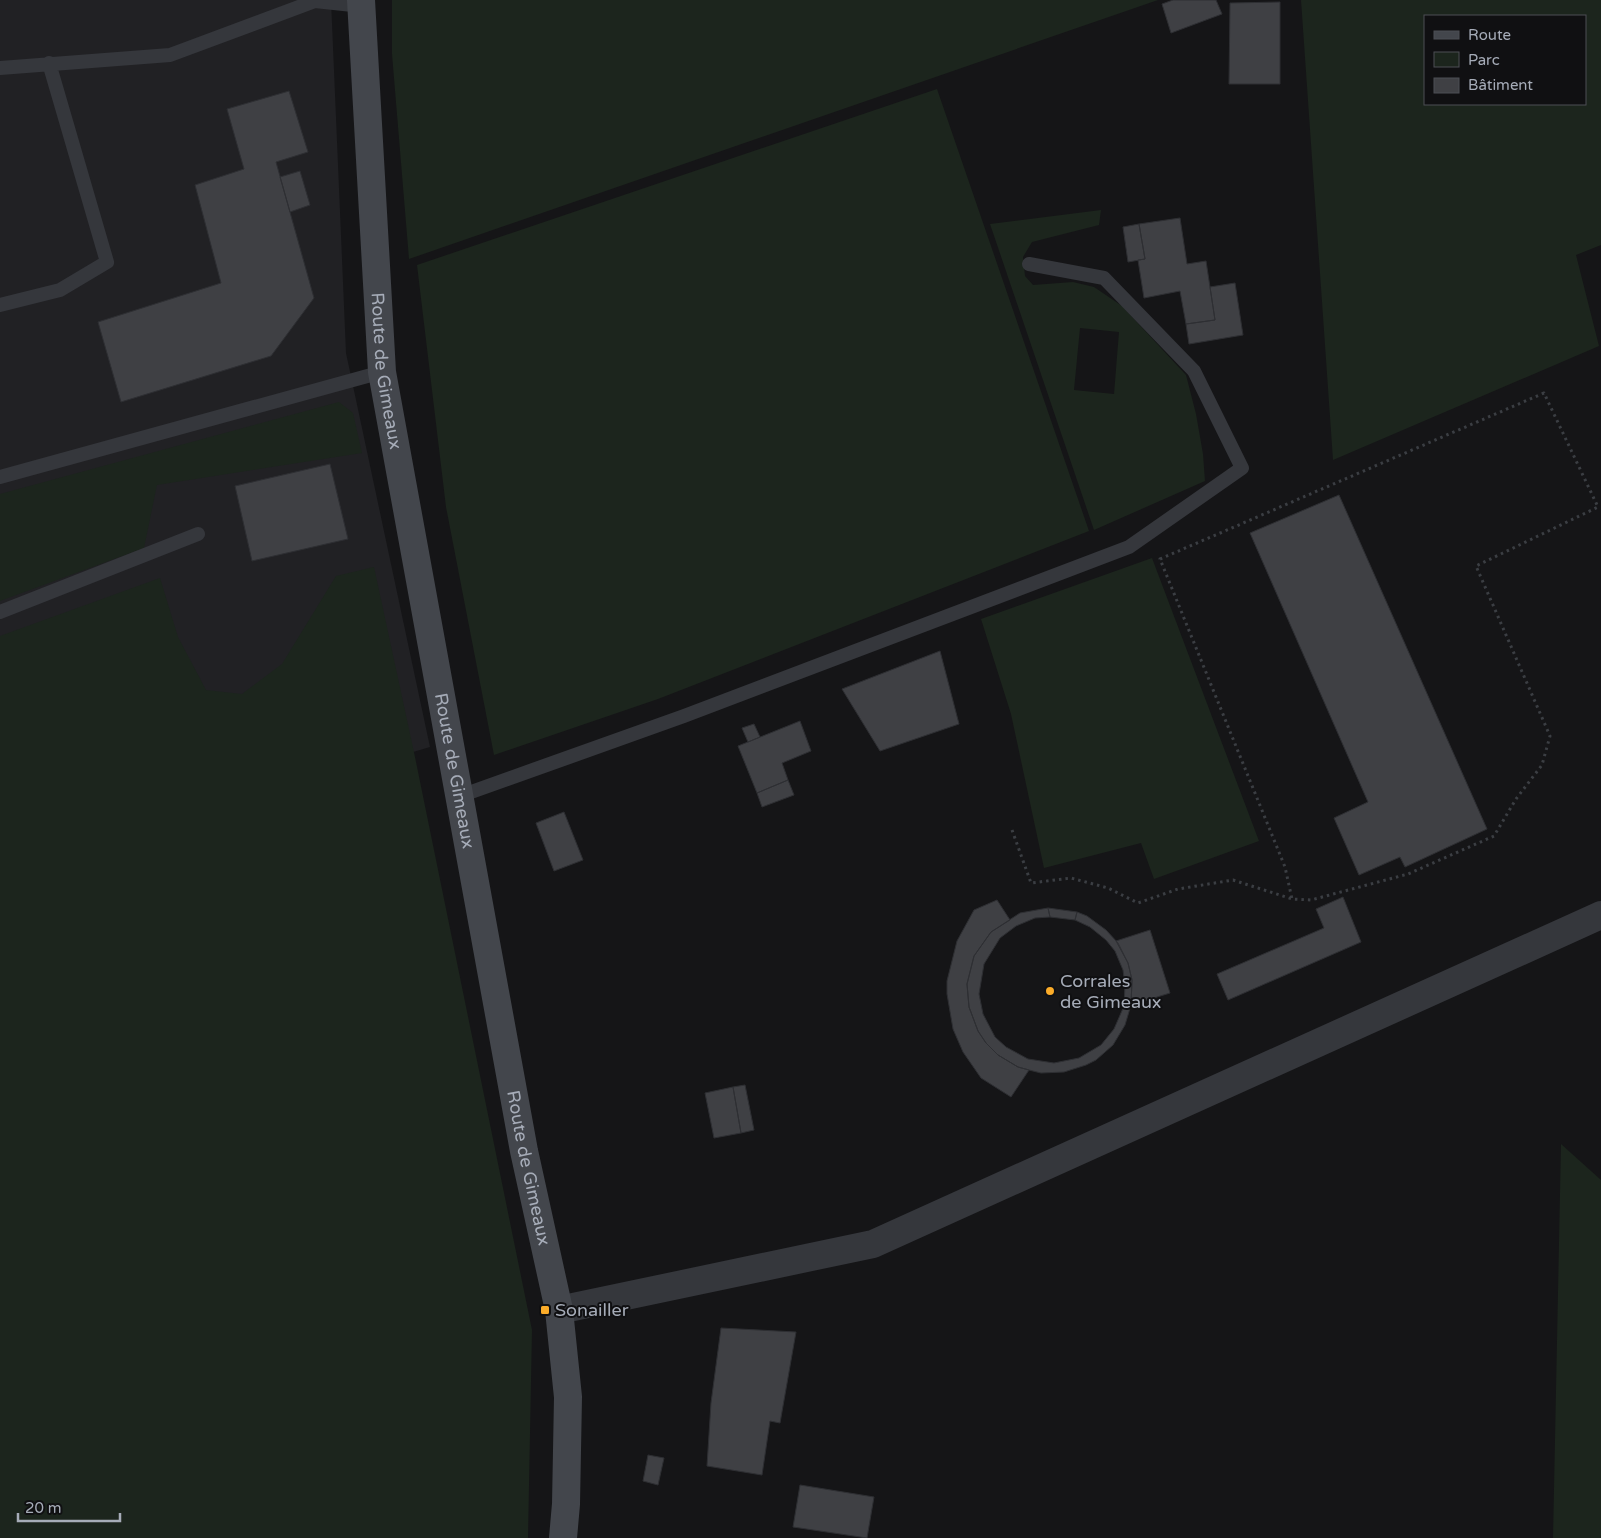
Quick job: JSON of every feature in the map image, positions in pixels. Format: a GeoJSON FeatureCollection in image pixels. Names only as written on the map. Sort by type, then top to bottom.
{"type":"FeatureCollection","features":[{"type":"Feature","properties":{"kind":"street","name":"Route de Gimeaux"},"geometry":{"type":"LineString","coordinates":[[361,3],[382,372],[524,1151],[559,1310],[568,1397],[566,1504],[563,1538]]}},
{"type":"Feature","properties":{"kind":"street"},"geometry":{"type":"LineString","coordinates":[[559,1310],[873,1244],[1601,915]]}},
{"type":"Feature","properties":{"kind":"lane"},"geometry":{"type":"LineString","coordinates":[[0,68],[170,55],[315,1],[361,3]]}},
{"type":"Feature","properties":{"kind":"lane"},"geometry":{"type":"LineString","coordinates":[[0,305],[60,290],[107,262],[49,63]]}},
{"type":"Feature","properties":{"kind":"lane"},"geometry":{"type":"LineString","coordinates":[[460,796],[684,716],[1129,547],[1242,468],[1194,371],[1104,278],[1029,264]]}},
{"type":"Feature","properties":{"kind":"lane"},"geometry":{"type":"LineString","coordinates":[[0,477],[382,372]]}},
{"type":"Feature","properties":{"kind":"lane"},"geometry":{"type":"LineString","coordinates":[[0,612],[198,534]]}},
{"type":"Feature","properties":{"kind":"path"},"geometry":{"type":"LineString","coordinates":[[1012,830],[1031,883],[1071,878],[1108,888],[1138,903],[1178,889],[1233,880],[1292,899],[1311,900],[1408,874],[1494,836],[1516,799],[1542,765],[1550,736],[1476,566],[1598,507],[1544,393],[1160,559],[1285,867],[1292,899]]}},
{"type":"Feature","properties":{"kind":"shaded area"},"geometry":{"type":"Polygon","coordinates":[[[0,0],[331,0],[346,353],[430,747],[0,874],[0,0]]]}},
{"type":"Feature","properties":{"kind":"green space"},"geometry":{"type":"Polygon","coordinates":[[[392,0],[1158,0],[409,259],[392,54],[392,0]]]}},
{"type":"Feature","properties":{"kind":"green space"},"geometry":{"type":"Polygon","coordinates":[[[1301,0],[1601,0],[1601,245],[1576,255],[1599,346],[1333,460],[1301,0]]]}},
{"type":"Feature","properties":{"kind":"green space"},"geometry":{"type":"Polygon","coordinates":[[[937,89],[1089,531],[658,699],[494,755],[446,507],[417,265],[937,89]]]}},
{"type":"Feature","properties":{"kind":"green space"},"geometry":{"type":"Polygon","coordinates":[[[1101,210],[1099,225],[1032,242],[1023,257],[1025,276],[1033,285],[1073,282],[1094,287],[1122,306],[1186,375],[1196,414],[1203,454],[1205,481],[1094,530],[990,224],[1101,210]],[[1080,328],[1074,390],[1114,394],[1119,332],[1080,328]]]}},
{"type":"Feature","properties":{"kind":"green space"},"geometry":{"type":"Polygon","coordinates":[[[339,402],[353,413],[362,453],[157,485],[144,548],[0,601],[0,494],[339,402]]]}},
{"type":"Feature","properties":{"kind":"green space"},"geometry":{"type":"Polygon","coordinates":[[[1152,558],[1259,841],[1154,879],[1141,843],[1044,868],[1011,714],[981,619],[1152,558]]]}},
{"type":"Feature","properties":{"kind":"green space"},"geometry":{"type":"Polygon","coordinates":[[[374,567],[415,757],[532,1330],[528,1538],[0,1538],[0,636],[160,578],[178,637],[206,690],[242,694],[282,664],[336,576],[374,567]]]}},
{"type":"Feature","properties":{"kind":"green space"},"geometry":{"type":"Polygon","coordinates":[[[1561,1144],[1601,1180],[1601,1538],[1553,1538],[1561,1144]]]}},
{"type":"Feature","properties":{"kind":"building"},"geometry":{"type":"Polygon","coordinates":[[[1173,0],[1216,0],[1222,14],[1171,33],[1162,4],[1173,0]]]}},
{"type":"Feature","properties":{"kind":"building"},"geometry":{"type":"Polygon","coordinates":[[[1280,2],[1280,84],[1229,84],[1230,3],[1280,2]]]}},
{"type":"Feature","properties":{"kind":"building"},"geometry":{"type":"Polygon","coordinates":[[[289,91],[308,152],[276,162],[314,298],[271,356],[121,402],[98,322],[221,283],[195,185],[244,169],[227,109],[289,91]]]}},
{"type":"Feature","properties":{"kind":"building"},"geometry":{"type":"Polygon","coordinates":[[[300,171],[310,205],[290,212],[280,177],[300,171]]]}},
{"type":"Feature","properties":{"kind":"building"},"geometry":{"type":"Polygon","coordinates":[[[1180,218],[1187,264],[1206,261],[1215,320],[1186,324],[1180,291],[1144,298],[1138,260],[1145,259],[1139,224],[1180,218]]]}},
{"type":"Feature","properties":{"kind":"building"},"geometry":{"type":"Polygon","coordinates":[[[1139,224],[1145,259],[1128,262],[1123,227],[1139,224]]]}},
{"type":"Feature","properties":{"kind":"building"},"geometry":{"type":"Polygon","coordinates":[[[1235,283],[1243,335],[1189,344],[1186,324],[1215,320],[1210,287],[1235,283]]]}},
{"type":"Feature","properties":{"kind":"building"},"geometry":{"type":"Polygon","coordinates":[[[330,464],[348,539],[252,561],[235,486],[330,464]]]}},
{"type":"Feature","properties":{"kind":"building"},"geometry":{"type":"Polygon","coordinates":[[[1339,495],[1487,829],[1405,867],[1400,857],[1359,875],[1334,818],[1368,802],[1250,533],[1339,495]]]}},
{"type":"Feature","properties":{"kind":"building"},"geometry":{"type":"Polygon","coordinates":[[[940,651],[959,724],[880,751],[842,689],[940,651]]]}},
{"type":"Feature","properties":{"kind":"building"},"geometry":{"type":"Polygon","coordinates":[[[800,721],[811,751],[782,763],[788,780],[757,793],[738,746],[800,721]]]}},
{"type":"Feature","properties":{"kind":"building"},"geometry":{"type":"Polygon","coordinates":[[[754,724],[760,737],[748,742],[742,728],[754,724]]]}},
{"type":"Feature","properties":{"kind":"building"},"geometry":{"type":"Polygon","coordinates":[[[788,780],[794,795],[762,807],[757,793],[788,780]]]}},
{"type":"Feature","properties":{"kind":"building"},"geometry":{"type":"Polygon","coordinates":[[[564,812],[583,860],[554,871],[536,823],[564,812]]]}},
{"type":"Feature","properties":{"kind":"building"},"geometry":{"type":"Polygon","coordinates":[[[1343,897],[1361,942],[1228,1000],[1217,974],[1324,928],[1316,909],[1343,897]]]}},
{"type":"Feature","properties":{"kind":"building"},"geometry":{"type":"Polygon","coordinates":[[[997,900],[1010,920],[991,932],[974,956],[967,984],[969,1007],[978,1031],[986,1043],[998,1055],[1018,1067],[1029,1070],[1011,1097],[981,1078],[963,1052],[953,1029],[947,994],[947,981],[957,941],[974,910],[997,900]]]}},
{"type":"Feature","properties":{"kind":"building"},"geometry":{"type":"Polygon","coordinates":[[[1048,908],[1050,917],[1035,918],[1016,926],[1000,938],[984,964],[979,994],[983,1014],[995,1037],[1006,1047],[1028,1059],[1054,1063],[1079,1058],[1101,1045],[1114,1029],[1124,1006],[1125,985],[1123,970],[1115,951],[1106,940],[1090,927],[1075,920],[1077,912],[1087,916],[1106,930],[1118,943],[1128,963],[1132,980],[1131,1005],[1125,1025],[1113,1045],[1096,1060],[1064,1072],[1041,1073],[1018,1067],[998,1055],[986,1043],[978,1031],[969,1007],[967,984],[974,956],[991,932],[1020,913],[1048,908]]]}},
{"type":"Feature","properties":{"kind":"building"},"geometry":{"type":"Polygon","coordinates":[[[1048,908],[1077,912],[1075,920],[1050,917],[1048,908]]]}},
{"type":"Feature","properties":{"kind":"building"},"geometry":{"type":"Polygon","coordinates":[[[1150,930],[1170,993],[1131,1005],[1132,980],[1128,963],[1116,941],[1150,930]]]}},
{"type":"Feature","properties":{"kind":"building"},"geometry":{"type":"Polygon","coordinates":[[[745,1085],[754,1130],[741,1133],[733,1087],[745,1085]]]}},
{"type":"Feature","properties":{"kind":"building"},"geometry":{"type":"Polygon","coordinates":[[[733,1087],[741,1133],[714,1138],[705,1093],[733,1087]]]}},
{"type":"Feature","properties":{"kind":"building"},"geometry":{"type":"Polygon","coordinates":[[[721,1328],[796,1332],[780,1423],[770,1421],[762,1475],[707,1466],[711,1403],[721,1328]]]}},
{"type":"Feature","properties":{"kind":"building"},"geometry":{"type":"Polygon","coordinates":[[[648,1455],[664,1458],[658,1485],[643,1481],[648,1455]]]}},
{"type":"Feature","properties":{"kind":"building"},"geometry":{"type":"Polygon","coordinates":[[[800,1485],[874,1497],[867,1538],[793,1527],[800,1485]]]}},
{"type":"Feature","properties":{"kind":"place","name":"Corrales de Gimeaux"},"geometry":{"type":"Point","coordinates":[1050,991]}},
{"type":"Feature","properties":{"kind":"place","name":"Sonailler"},"geometry":{"type":"Point","coordinates":[545,1310]}}]}
